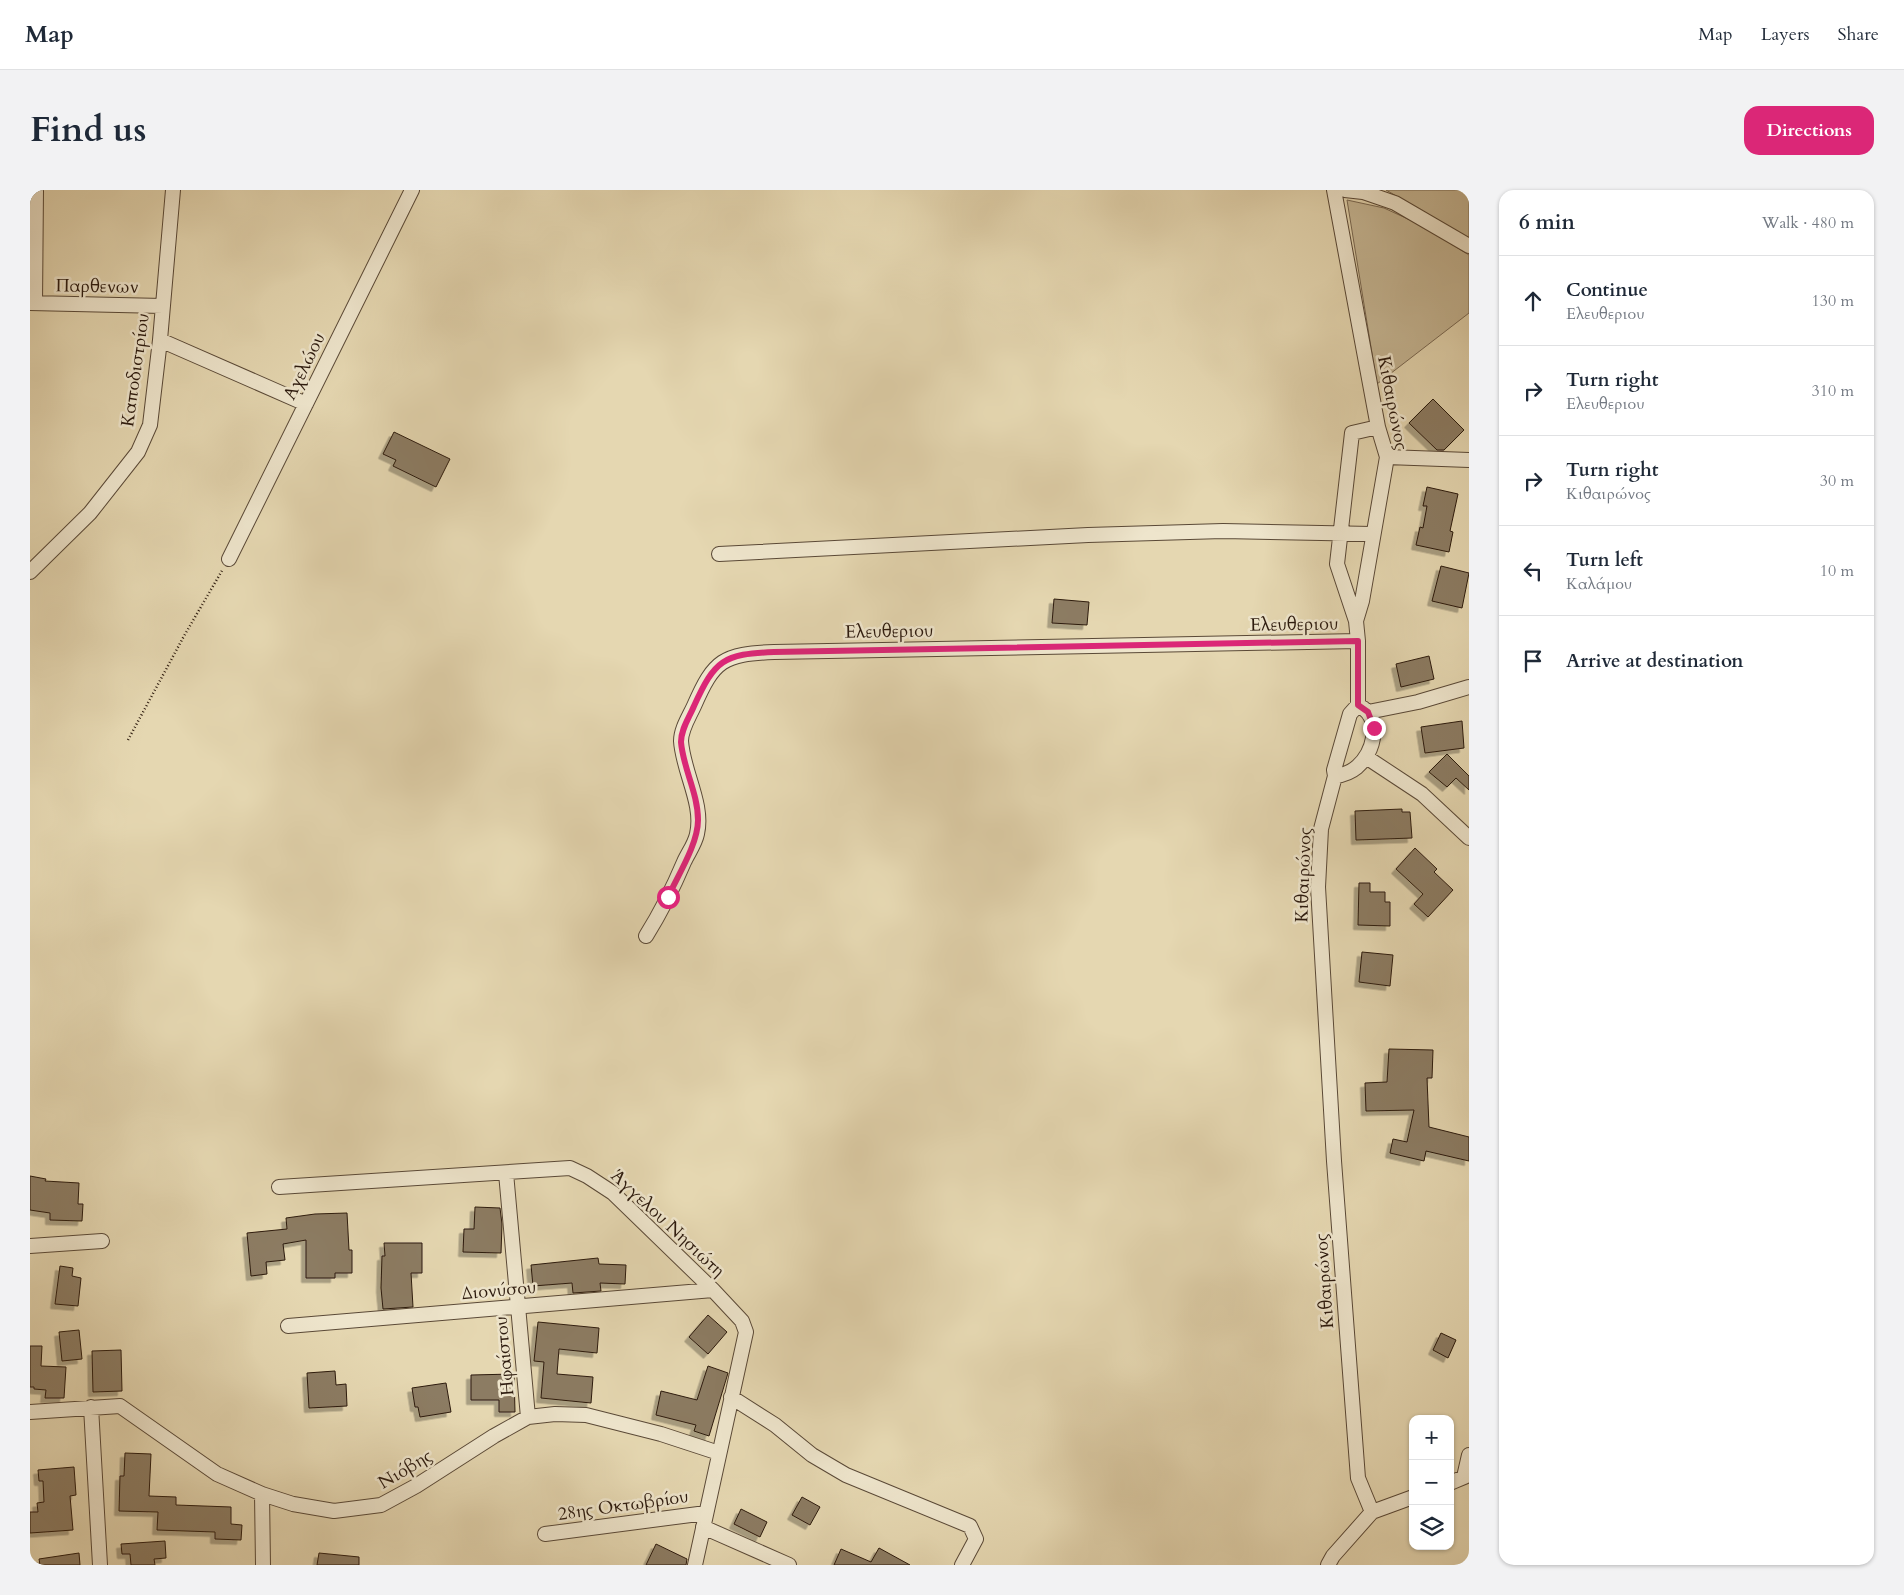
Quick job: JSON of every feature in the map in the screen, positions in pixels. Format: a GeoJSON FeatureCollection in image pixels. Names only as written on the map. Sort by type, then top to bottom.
{"type":"FeatureCollection","features":[{"type":"Feature","properties":{"kind":"street"},"geometry":{"type":"LineString","coordinates":[[32,303],[36,190]]}},
{"type":"Feature","properties":{"kind":"street","name":"Καποδιστρίου"},"geometry":{"type":"LineString","coordinates":[[30,572],[90,513],[138,452],[150,425],[160,340],[173,190]]}},
{"type":"Feature","properties":{"kind":"street","name":"Αχελώου"},"geometry":{"type":"LineString","coordinates":[[229,560],[412,190]]}},
{"type":"Feature","properties":{"kind":"street","name":"Κιθαιρώνος"},"geometry":{"type":"LineString","coordinates":[[1334,190],[1378,427],[1387,458],[1372,534],[1362,601],[1356,620],[1363,709],[1350,714],[1334,770],[1336,776],[1321,829],[1318,887],[1334,1161],[1357,1468],[1358,1478],[1372,1512]]}},
{"type":"Feature","properties":{"kind":"street"},"geometry":{"type":"LineString","coordinates":[[1345,190],[1363,192],[1395,202],[1469,246]]}},
{"type":"Feature","properties":{"kind":"street","name":"Παρθενων"},"geometry":{"type":"LineString","coordinates":[[32,303],[163,306]]}},
{"type":"Feature","properties":{"kind":"street"},"geometry":{"type":"LineString","coordinates":[[160,340],[306,404]]}},
{"type":"Feature","properties":{"kind":"street"},"geometry":{"type":"LineString","coordinates":[[1356,620],[1337,564],[1340,534],[1352,433],[1378,427]]}},
{"type":"Feature","properties":{"kind":"street"},"geometry":{"type":"LineString","coordinates":[[1387,458],[1469,460]]}},
{"type":"Feature","properties":{"kind":"street"},"geometry":{"type":"LineString","coordinates":[[719,554],[1088,535],[1223,531],[1372,534]]}},
{"type":"Feature","properties":{"kind":"street","name":"Ελευθεριου"},"geometry":{"type":"LineString","coordinates":[[646,936],[668,897],[697,835],[698,818],[681,740],[684,727],[705,682],[717,666],[731,657],[751,653],[774,652],[1358,641]]}},
{"type":"Feature","properties":{"kind":"street"},"geometry":{"type":"LineString","coordinates":[[1336,776],[1343,775],[1357,768],[1366,757],[1371,746],[1374,728],[1363,709],[1418,702],[1469,687]]}},
{"type":"Feature","properties":{"kind":"street"},"geometry":{"type":"LineString","coordinates":[[1366,757],[1422,794],[1469,838]]}},
{"type":"Feature","properties":{"kind":"street","name":"Άγγελου Νησιώτη"},"geometry":{"type":"LineString","coordinates":[[279,1187],[570,1168],[587,1176],[613,1193],[713,1290],[742,1322],[746,1332],[695,1565]]}},
{"type":"Feature","properties":{"kind":"street","name":"Ηφαίστου"},"geometry":{"type":"LineString","coordinates":[[506,1173],[528,1417]]}},
{"type":"Feature","properties":{"kind":"street"},"geometry":{"type":"LineString","coordinates":[[30,1246],[102,1241]]}},
{"type":"Feature","properties":{"kind":"street","name":"Διονύσου"},"geometry":{"type":"LineString","coordinates":[[288,1326],[519,1308],[713,1290]]}},
{"type":"Feature","properties":{"kind":"street"},"geometry":{"type":"LineString","coordinates":[[731,1397],[775,1425],[812,1455],[846,1475],[970,1526],[976,1539],[962,1565]]}},
{"type":"Feature","properties":{"kind":"street","name":"Νιόβης"},"geometry":{"type":"LineString","coordinates":[[30,1412],[120,1406],[217,1474],[262,1494],[292,1504],[334,1511],[381,1505],[416,1486],[494,1436],[528,1417],[556,1414],[586,1415],[661,1434],[718,1453]]}},
{"type":"Feature","properties":{"kind":"street"},"geometry":{"type":"LineString","coordinates":[[91,1407],[100,1565]]}},
{"type":"Feature","properties":{"kind":"street"},"geometry":{"type":"LineString","coordinates":[[1454,1481],[1467,1476],[1469,1455]]}},
{"type":"Feature","properties":{"kind":"street"},"geometry":{"type":"LineString","coordinates":[[262,1494],[263,1565]]}},
{"type":"Feature","properties":{"kind":"street"},"geometry":{"type":"LineString","coordinates":[[1328,1565],[1333,1556],[1372,1512],[1409,1498]]}},
{"type":"Feature","properties":{"kind":"street","name":"28ης Οκτωβρίου"},"geometry":{"type":"LineString","coordinates":[[545,1534],[706,1513]]}},
{"type":"Feature","properties":{"kind":"street"},"geometry":{"type":"LineString","coordinates":[[703,1527],[789,1565]]}},
{"type":"Feature","properties":{"kind":"path"},"geometry":{"type":"LineString","coordinates":[[128,740],[184,636],[229,560]]}},
{"type":"Feature","properties":{"kind":"shaded area"},"geometry":{"type":"Polygon","coordinates":[[[1386,190],[1469,190],[1469,238],[1386,190]]]}},
{"type":"Feature","properties":{"kind":"shaded area"},"geometry":{"type":"Polygon","coordinates":[[[1347,200],[1384,208],[1421,225],[1469,255],[1469,313],[1377,384],[1347,200]]]}},
{"type":"Feature","properties":{"kind":"building"},"geometry":{"type":"Polygon","coordinates":[[[1433,399],[1464,430],[1444,450],[1437,450],[1409,423],[1433,399]]]}},
{"type":"Feature","properties":{"kind":"building"},"geometry":{"type":"Polygon","coordinates":[[[394,432],[450,459],[436,487],[393,466],[396,460],[383,454],[394,432]]]}},
{"type":"Feature","properties":{"kind":"building"},"geometry":{"type":"Polygon","coordinates":[[[1427,487],[1458,494],[1450,531],[1453,532],[1449,552],[1416,545],[1420,527],[1423,528],[1427,506],[1423,506],[1427,487]]]}},
{"type":"Feature","properties":{"kind":"building"},"geometry":{"type":"Polygon","coordinates":[[[1441,566],[1469,573],[1462,608],[1432,601],[1441,566]]]}},
{"type":"Feature","properties":{"kind":"building"},"geometry":{"type":"Polygon","coordinates":[[[1054,599],[1089,602],[1087,625],[1052,623],[1054,599]]]}},
{"type":"Feature","properties":{"kind":"building"},"geometry":{"type":"Polygon","coordinates":[[[1429,656],[1434,679],[1401,687],[1396,664],[1429,656]]]}},
{"type":"Feature","properties":{"kind":"building"},"geometry":{"type":"Polygon","coordinates":[[[1462,721],[1464,748],[1425,753],[1421,727],[1462,721]]]}},
{"type":"Feature","properties":{"kind":"building"},"geometry":{"type":"Polygon","coordinates":[[[1447,754],[1469,776],[1469,790],[1456,778],[1447,787],[1429,772],[1447,754]]]}},
{"type":"Feature","properties":{"kind":"building"},"geometry":{"type":"Polygon","coordinates":[[[1402,809],[1402,812],[1410,812],[1412,838],[1356,840],[1355,811],[1402,809]]]}},
{"type":"Feature","properties":{"kind":"building"},"geometry":{"type":"Polygon","coordinates":[[[1415,848],[1437,869],[1434,872],[1453,890],[1428,917],[1414,904],[1423,894],[1396,869],[1415,848]]]}},
{"type":"Feature","properties":{"kind":"building"},"geometry":{"type":"Polygon","coordinates":[[[1359,883],[1370,883],[1370,892],[1385,892],[1385,902],[1390,902],[1390,926],[1358,925],[1359,883]]]}},
{"type":"Feature","properties":{"kind":"building"},"geometry":{"type":"Polygon","coordinates":[[[1362,952],[1393,955],[1390,986],[1359,982],[1362,952]]]}},
{"type":"Feature","properties":{"kind":"building"},"geometry":{"type":"Polygon","coordinates":[[[1389,1049],[1433,1050],[1432,1078],[1427,1078],[1429,1127],[1469,1137],[1469,1161],[1426,1151],[1424,1161],[1390,1153],[1393,1139],[1407,1142],[1414,1110],[1366,1111],[1365,1083],[1387,1082],[1389,1049]]]}},
{"type":"Feature","properties":{"kind":"building"},"geometry":{"type":"Polygon","coordinates":[[[30,1176],[46,1179],[45,1181],[79,1183],[78,1204],[83,1204],[82,1221],[50,1220],[50,1213],[30,1210],[30,1176]]]}},
{"type":"Feature","properties":{"kind":"building"},"geometry":{"type":"Polygon","coordinates":[[[475,1207],[500,1208],[502,1224],[501,1253],[463,1252],[464,1229],[474,1229],[475,1207]]]}},
{"type":"Feature","properties":{"kind":"building"},"geometry":{"type":"Polygon","coordinates":[[[347,1213],[349,1250],[352,1250],[352,1273],[335,1273],[335,1278],[306,1278],[306,1240],[283,1244],[285,1260],[266,1262],[267,1274],[251,1276],[247,1233],[287,1229],[286,1218],[315,1214],[347,1213]]]}},
{"type":"Feature","properties":{"kind":"building"},"geometry":{"type":"Polygon","coordinates":[[[384,1243],[422,1243],[422,1273],[411,1273],[413,1307],[383,1309],[381,1288],[382,1256],[385,1256],[384,1243]]]}},
{"type":"Feature","properties":{"kind":"building"},"geometry":{"type":"Polygon","coordinates":[[[598,1258],[599,1264],[626,1265],[625,1284],[600,1283],[601,1291],[573,1293],[572,1283],[533,1286],[531,1265],[598,1258]]]}},
{"type":"Feature","properties":{"kind":"building"},"geometry":{"type":"Polygon","coordinates":[[[60,1266],[73,1268],[72,1276],[81,1278],[78,1306],[55,1304],[60,1266]]]}},
{"type":"Feature","properties":{"kind":"building"},"geometry":{"type":"Polygon","coordinates":[[[708,1315],[727,1332],[708,1354],[689,1337],[708,1315]]]}},
{"type":"Feature","properties":{"kind":"building"},"geometry":{"type":"Polygon","coordinates":[[[538,1322],[599,1328],[597,1353],[559,1349],[557,1374],[593,1377],[591,1403],[541,1398],[544,1362],[534,1361],[538,1322]]]}},
{"type":"Feature","properties":{"kind":"building"},"geometry":{"type":"Polygon","coordinates":[[[79,1330],[82,1359],[62,1361],[59,1332],[79,1330]]]}},
{"type":"Feature","properties":{"kind":"building"},"geometry":{"type":"Polygon","coordinates":[[[1441,1333],[1456,1340],[1448,1358],[1433,1350],[1441,1333]]]}},
{"type":"Feature","properties":{"kind":"building"},"geometry":{"type":"Polygon","coordinates":[[[30,1346],[42,1346],[41,1366],[66,1367],[64,1398],[45,1398],[46,1390],[30,1387],[30,1346]]]}},
{"type":"Feature","properties":{"kind":"building"},"geometry":{"type":"Polygon","coordinates":[[[121,1350],[122,1391],[93,1392],[92,1351],[121,1350]]]}},
{"type":"Feature","properties":{"kind":"building"},"geometry":{"type":"Polygon","coordinates":[[[708,1366],[728,1373],[709,1436],[694,1431],[696,1425],[656,1415],[661,1391],[697,1400],[708,1366]]]}},
{"type":"Feature","properties":{"kind":"building"},"geometry":{"type":"Polygon","coordinates":[[[335,1371],[336,1385],[346,1384],[347,1406],[309,1408],[307,1373],[335,1371]]]}},
{"type":"Feature","properties":{"kind":"building"},"geometry":{"type":"Polygon","coordinates":[[[514,1374],[515,1412],[499,1412],[499,1400],[471,1400],[471,1375],[514,1374]]]}},
{"type":"Feature","properties":{"kind":"building"},"geometry":{"type":"Polygon","coordinates":[[[446,1383],[451,1412],[420,1417],[418,1407],[415,1407],[412,1388],[446,1383]]]}},
{"type":"Feature","properties":{"kind":"building"},"geometry":{"type":"Polygon","coordinates":[[[125,1453],[151,1454],[149,1496],[176,1497],[176,1505],[231,1507],[231,1524],[242,1525],[241,1540],[215,1539],[215,1532],[157,1530],[158,1512],[119,1511],[120,1476],[124,1476],[125,1453]]]}},
{"type":"Feature","properties":{"kind":"building"},"geometry":{"type":"Polygon","coordinates":[[[74,1467],[76,1495],[70,1496],[73,1530],[30,1533],[30,1512],[38,1512],[37,1503],[44,1502],[43,1481],[39,1481],[38,1470],[74,1467]]]}},
{"type":"Feature","properties":{"kind":"building"},"geometry":{"type":"Polygon","coordinates":[[[802,1497],[820,1507],[810,1525],[792,1515],[802,1497]]]}},
{"type":"Feature","properties":{"kind":"building"},"geometry":{"type":"Polygon","coordinates":[[[741,1509],[767,1522],[760,1537],[734,1524],[741,1509]]]}},
{"type":"Feature","properties":{"kind":"building"},"geometry":{"type":"Polygon","coordinates":[[[165,1541],[166,1558],[154,1559],[155,1565],[131,1565],[130,1554],[122,1554],[121,1544],[165,1541]]]}},
{"type":"Feature","properties":{"kind":"building"},"geometry":{"type":"Polygon","coordinates":[[[656,1544],[687,1559],[686,1565],[646,1565],[656,1544]]]}},
{"type":"Feature","properties":{"kind":"building"},"geometry":{"type":"Polygon","coordinates":[[[879,1548],[910,1565],[834,1565],[841,1549],[871,1562],[879,1548]]]}},
{"type":"Feature","properties":{"kind":"building"},"geometry":{"type":"Polygon","coordinates":[[[79,1553],[80,1565],[40,1565],[39,1559],[79,1553]]]}},
{"type":"Feature","properties":{"kind":"building"},"geometry":{"type":"Polygon","coordinates":[[[319,1553],[359,1557],[359,1565],[317,1565],[319,1553]]]}},
{"type":"Feature","properties":{"kind":"route"},"geometry":{"type":"LineString","coordinates":[[668,897],[697,835],[698,818],[681,740],[684,727],[705,682],[717,666],[731,657],[751,653],[774,652],[1358,641],[1358,705],[1368,712],[1374,728]]}}]}
